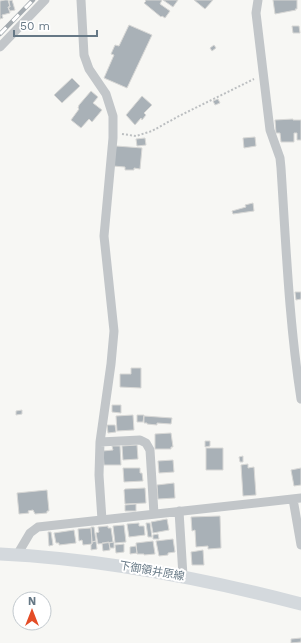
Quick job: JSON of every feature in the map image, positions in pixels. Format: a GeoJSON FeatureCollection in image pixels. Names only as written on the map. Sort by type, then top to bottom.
{"type":"FeatureCollection","features":[{"type":"Feature","properties":{"kind":"main road","name":"下御領井原線"},"geometry":{"type":"LineString","coordinates":[[0,554],[17,554],[118,565],[183,576],[301,604]]}},
{"type":"Feature","properties":{"kind":"street"},"geometry":{"type":"LineString","coordinates":[[0,47],[45,0]]}},
{"type":"Feature","properties":{"kind":"street"},"geometry":{"type":"LineString","coordinates":[[81,0],[84,55],[89,69],[106,94],[113,116],[113,133],[104,236],[114,331],[100,442],[99,475],[102,520]]}},
{"type":"Feature","properties":{"kind":"street"},"geometry":{"type":"LineString","coordinates":[[258,0],[256,13],[262,76],[270,130],[280,163],[288,277],[301,398]]}},
{"type":"Feature","properties":{"kind":"street"},"geometry":{"type":"LineString","coordinates":[[100,442],[140,440],[146,444],[150,450],[154,514]]}},
{"type":"Feature","properties":{"kind":"street"},"geometry":{"type":"LineString","coordinates":[[17,554],[30,533],[38,528],[179,511],[297,499],[301,545]]}},
{"type":"Feature","properties":{"kind":"street"},"geometry":{"type":"LineString","coordinates":[[179,511],[183,576]]}},
{"type":"Feature","properties":{"kind":"path"},"geometry":{"type":"LineString","coordinates":[[113,133],[136,136],[152,131],[198,106],[262,76]]}},
{"type":"Feature","properties":{"kind":"building"},"geometry":{"type":"Polygon","coordinates":[[[8,0],[10,13],[2,15],[3,18],[0,19],[0,1],[8,0]]]}},
{"type":"Feature","properties":{"kind":"building"},"geometry":{"type":"Polygon","coordinates":[[[12,0],[15,10],[10,11],[8,7],[10,7],[9,1],[12,0]]]}},
{"type":"Feature","properties":{"kind":"building"},"geometry":{"type":"Polygon","coordinates":[[[145,0],[162,0],[160,4],[170,11],[165,18],[162,16],[161,17],[144,3],[146,1],[145,0]]]}},
{"type":"Feature","properties":{"kind":"building"},"geometry":{"type":"Polygon","coordinates":[[[163,0],[178,0],[173,7],[163,0]]]}},
{"type":"Feature","properties":{"kind":"building"},"geometry":{"type":"Polygon","coordinates":[[[194,0],[213,0],[205,9],[194,0]]]}},
{"type":"Feature","properties":{"kind":"building"},"geometry":{"type":"Polygon","coordinates":[[[273,0],[297,0],[297,9],[275,14],[273,0]]]}},
{"type":"Feature","properties":{"kind":"building"},"geometry":{"type":"Polygon","coordinates":[[[129,25],[152,35],[127,88],[104,78],[114,55],[111,54],[115,45],[119,46],[129,25]]]}},
{"type":"Feature","properties":{"kind":"building"},"geometry":{"type":"Polygon","coordinates":[[[292,26],[299,26],[300,33],[293,33],[292,26]]]}},
{"type":"Feature","properties":{"kind":"building"},"geometry":{"type":"Polygon","coordinates":[[[214,45],[216,48],[212,51],[210,48],[214,45]]]}},
{"type":"Feature","properties":{"kind":"building"},"geometry":{"type":"Polygon","coordinates":[[[72,78],[80,86],[62,103],[54,95],[72,78]]]}},
{"type":"Feature","properties":{"kind":"building"},"geometry":{"type":"Polygon","coordinates":[[[91,91],[98,97],[93,103],[102,110],[92,122],[89,119],[81,128],[71,120],[79,109],[79,105],[91,91]]]}},
{"type":"Feature","properties":{"kind":"building"},"geometry":{"type":"Polygon","coordinates":[[[142,96],[152,105],[144,113],[146,115],[142,120],[141,118],[135,125],[126,115],[142,96]]]}},
{"type":"Feature","properties":{"kind":"building"},"geometry":{"type":"Polygon","coordinates":[[[218,99],[220,103],[215,105],[213,101],[218,99]]]}},
{"type":"Feature","properties":{"kind":"building"},"geometry":{"type":"Polygon","coordinates":[[[275,120],[301,120],[301,140],[297,140],[297,133],[294,133],[294,142],[281,142],[280,133],[276,133],[275,120]]]}},
{"type":"Feature","properties":{"kind":"building"},"geometry":{"type":"Polygon","coordinates":[[[255,137],[256,146],[244,148],[243,138],[255,137]]]}},
{"type":"Feature","properties":{"kind":"building"},"geometry":{"type":"Polygon","coordinates":[[[145,138],[146,145],[137,146],[136,139],[145,138]]]}},
{"type":"Feature","properties":{"kind":"building"},"geometry":{"type":"Polygon","coordinates":[[[116,146],[142,148],[140,169],[134,168],[134,170],[125,170],[125,167],[113,166],[116,146]]]}},
{"type":"Feature","properties":{"kind":"building"},"geometry":{"type":"Polygon","coordinates":[[[253,203],[254,211],[233,214],[232,211],[246,207],[245,205],[253,203]]]}},
{"type":"Feature","properties":{"kind":"building"},"geometry":{"type":"Polygon","coordinates":[[[295,292],[301,292],[301,299],[296,300],[295,292]]]}},
{"type":"Feature","properties":{"kind":"building"},"geometry":{"type":"Polygon","coordinates":[[[131,368],[141,368],[141,388],[120,387],[120,374],[131,374],[131,368]]]}},
{"type":"Feature","properties":{"kind":"building"},"geometry":{"type":"Polygon","coordinates":[[[112,405],[121,405],[121,413],[112,412],[112,405]]]}},
{"type":"Feature","properties":{"kind":"building"},"geometry":{"type":"Polygon","coordinates":[[[22,410],[22,414],[16,415],[16,411],[22,410]]]}},
{"type":"Feature","properties":{"kind":"building"},"geometry":{"type":"Polygon","coordinates":[[[133,415],[134,430],[117,431],[116,416],[133,415]]]}},
{"type":"Feature","properties":{"kind":"building"},"geometry":{"type":"Polygon","coordinates":[[[137,415],[144,415],[143,422],[137,422],[137,415]]]}},
{"type":"Feature","properties":{"kind":"building"},"geometry":{"type":"Polygon","coordinates":[[[144,416],[172,418],[171,424],[147,424],[144,423],[144,416]]]}},
{"type":"Feature","properties":{"kind":"building"},"geometry":{"type":"Polygon","coordinates":[[[107,425],[115,425],[116,432],[108,433],[107,425]]]}},
{"type":"Feature","properties":{"kind":"building"},"geometry":{"type":"Polygon","coordinates":[[[171,433],[173,447],[171,447],[171,449],[155,449],[155,434],[171,433]]]}},
{"type":"Feature","properties":{"kind":"building"},"geometry":{"type":"Polygon","coordinates":[[[205,441],[210,441],[210,446],[205,447],[205,441]]]}},
{"type":"Feature","properties":{"kind":"building"},"geometry":{"type":"Polygon","coordinates":[[[137,445],[138,459],[123,460],[122,446],[137,445]]]}},
{"type":"Feature","properties":{"kind":"building"},"geometry":{"type":"Polygon","coordinates":[[[112,446],[120,446],[121,465],[104,465],[103,451],[113,450],[112,446]]]}},
{"type":"Feature","properties":{"kind":"building"},"geometry":{"type":"Polygon","coordinates":[[[206,448],[223,448],[223,470],[206,470],[206,448]]]}},
{"type":"Feature","properties":{"kind":"building"},"geometry":{"type":"Polygon","coordinates":[[[243,456],[243,462],[240,462],[239,457],[243,456]]]}},
{"type":"Feature","properties":{"kind":"building"},"geometry":{"type":"Polygon","coordinates":[[[173,460],[174,472],[159,473],[158,461],[173,460]]]}},
{"type":"Feature","properties":{"kind":"building"},"geometry":{"type":"Polygon","coordinates":[[[248,464],[248,468],[254,467],[256,495],[243,496],[241,465],[248,464]]]}},
{"type":"Feature","properties":{"kind":"building"},"geometry":{"type":"Polygon","coordinates":[[[123,468],[140,468],[143,481],[124,482],[123,468]]]}},
{"type":"Feature","properties":{"kind":"building"},"geometry":{"type":"Polygon","coordinates":[[[301,468],[301,485],[294,486],[291,470],[301,468]]]}},
{"type":"Feature","properties":{"kind":"building"},"geometry":{"type":"Polygon","coordinates":[[[174,483],[175,498],[158,499],[157,485],[174,483]]]}},
{"type":"Feature","properties":{"kind":"building"},"geometry":{"type":"Polygon","coordinates":[[[145,488],[146,503],[125,504],[125,489],[145,488]]]}},
{"type":"Feature","properties":{"kind":"building"},"geometry":{"type":"Polygon","coordinates":[[[47,490],[49,511],[47,511],[47,513],[35,514],[33,510],[28,511],[29,513],[19,514],[17,493],[47,490]]]}},
{"type":"Feature","properties":{"kind":"building"},"geometry":{"type":"Polygon","coordinates":[[[136,504],[136,511],[125,511],[125,505],[136,504]]]}},
{"type":"Feature","properties":{"kind":"building"},"geometry":{"type":"Polygon","coordinates":[[[220,516],[221,548],[208,549],[208,546],[196,547],[195,530],[192,531],[191,517],[220,516]]]}},
{"type":"Feature","properties":{"kind":"building"},"geometry":{"type":"Polygon","coordinates":[[[167,519],[169,530],[153,533],[151,522],[167,519]]]}},
{"type":"Feature","properties":{"kind":"building"},"geometry":{"type":"Polygon","coordinates":[[[139,523],[139,526],[144,526],[145,535],[129,537],[127,524],[139,523]]]}},
{"type":"Feature","properties":{"kind":"building"},"geometry":{"type":"Polygon","coordinates":[[[146,523],[150,523],[152,537],[148,537],[146,523]]]}},
{"type":"Feature","properties":{"kind":"building"},"geometry":{"type":"Polygon","coordinates":[[[124,525],[126,542],[115,543],[113,526],[124,525]]]}},
{"type":"Feature","properties":{"kind":"building"},"geometry":{"type":"Polygon","coordinates":[[[108,526],[108,528],[111,528],[113,542],[98,544],[96,533],[99,532],[98,527],[108,526]]]}},
{"type":"Feature","properties":{"kind":"building"},"geometry":{"type":"Polygon","coordinates":[[[91,527],[94,527],[96,541],[92,542],[91,527]]]}},
{"type":"Feature","properties":{"kind":"building"},"geometry":{"type":"Polygon","coordinates":[[[91,528],[92,544],[83,545],[82,540],[79,541],[78,529],[91,528]]]}},
{"type":"Feature","properties":{"kind":"building"},"geometry":{"type":"Polygon","coordinates":[[[74,530],[76,543],[59,545],[59,543],[56,543],[54,533],[74,530]]]}},
{"type":"Feature","properties":{"kind":"building"},"geometry":{"type":"Polygon","coordinates":[[[48,532],[51,532],[53,545],[49,546],[48,532]]]}},
{"type":"Feature","properties":{"kind":"building"},"geometry":{"type":"Polygon","coordinates":[[[158,534],[159,539],[153,539],[153,535],[158,534]]]}},
{"type":"Feature","properties":{"kind":"building"},"geometry":{"type":"Polygon","coordinates":[[[173,539],[175,552],[168,553],[168,555],[159,556],[156,541],[173,539]]]}},
{"type":"Feature","properties":{"kind":"building"},"geometry":{"type":"Polygon","coordinates":[[[96,541],[97,549],[91,550],[92,542],[96,541]]]}},
{"type":"Feature","properties":{"kind":"building"},"geometry":{"type":"Polygon","coordinates":[[[153,541],[155,554],[137,554],[136,543],[153,541]]]}},
{"type":"Feature","properties":{"kind":"building"},"geometry":{"type":"Polygon","coordinates":[[[109,542],[110,550],[103,551],[102,543],[109,542]]]}},
{"type":"Feature","properties":{"kind":"building"},"geometry":{"type":"Polygon","coordinates":[[[114,542],[114,548],[110,548],[109,543],[114,542]]]}},
{"type":"Feature","properties":{"kind":"building"},"geometry":{"type":"Polygon","coordinates":[[[124,544],[124,552],[116,553],[115,545],[124,544]]]}},
{"type":"Feature","properties":{"kind":"building"},"geometry":{"type":"Polygon","coordinates":[[[136,546],[137,553],[130,554],[130,547],[136,546]]]}},
{"type":"Feature","properties":{"kind":"building"},"geometry":{"type":"Polygon","coordinates":[[[203,550],[204,565],[192,565],[191,552],[203,550]]]}},
{"type":"Feature","properties":{"kind":"building"},"geometry":{"type":"Polygon","coordinates":[[[301,638],[301,642],[291,643],[291,639],[301,638]]]}},
{"type":"Feature","properties":{"kind":"railway"},"geometry":{"type":"LineString","coordinates":[[0,34],[33,0]]}}]}
